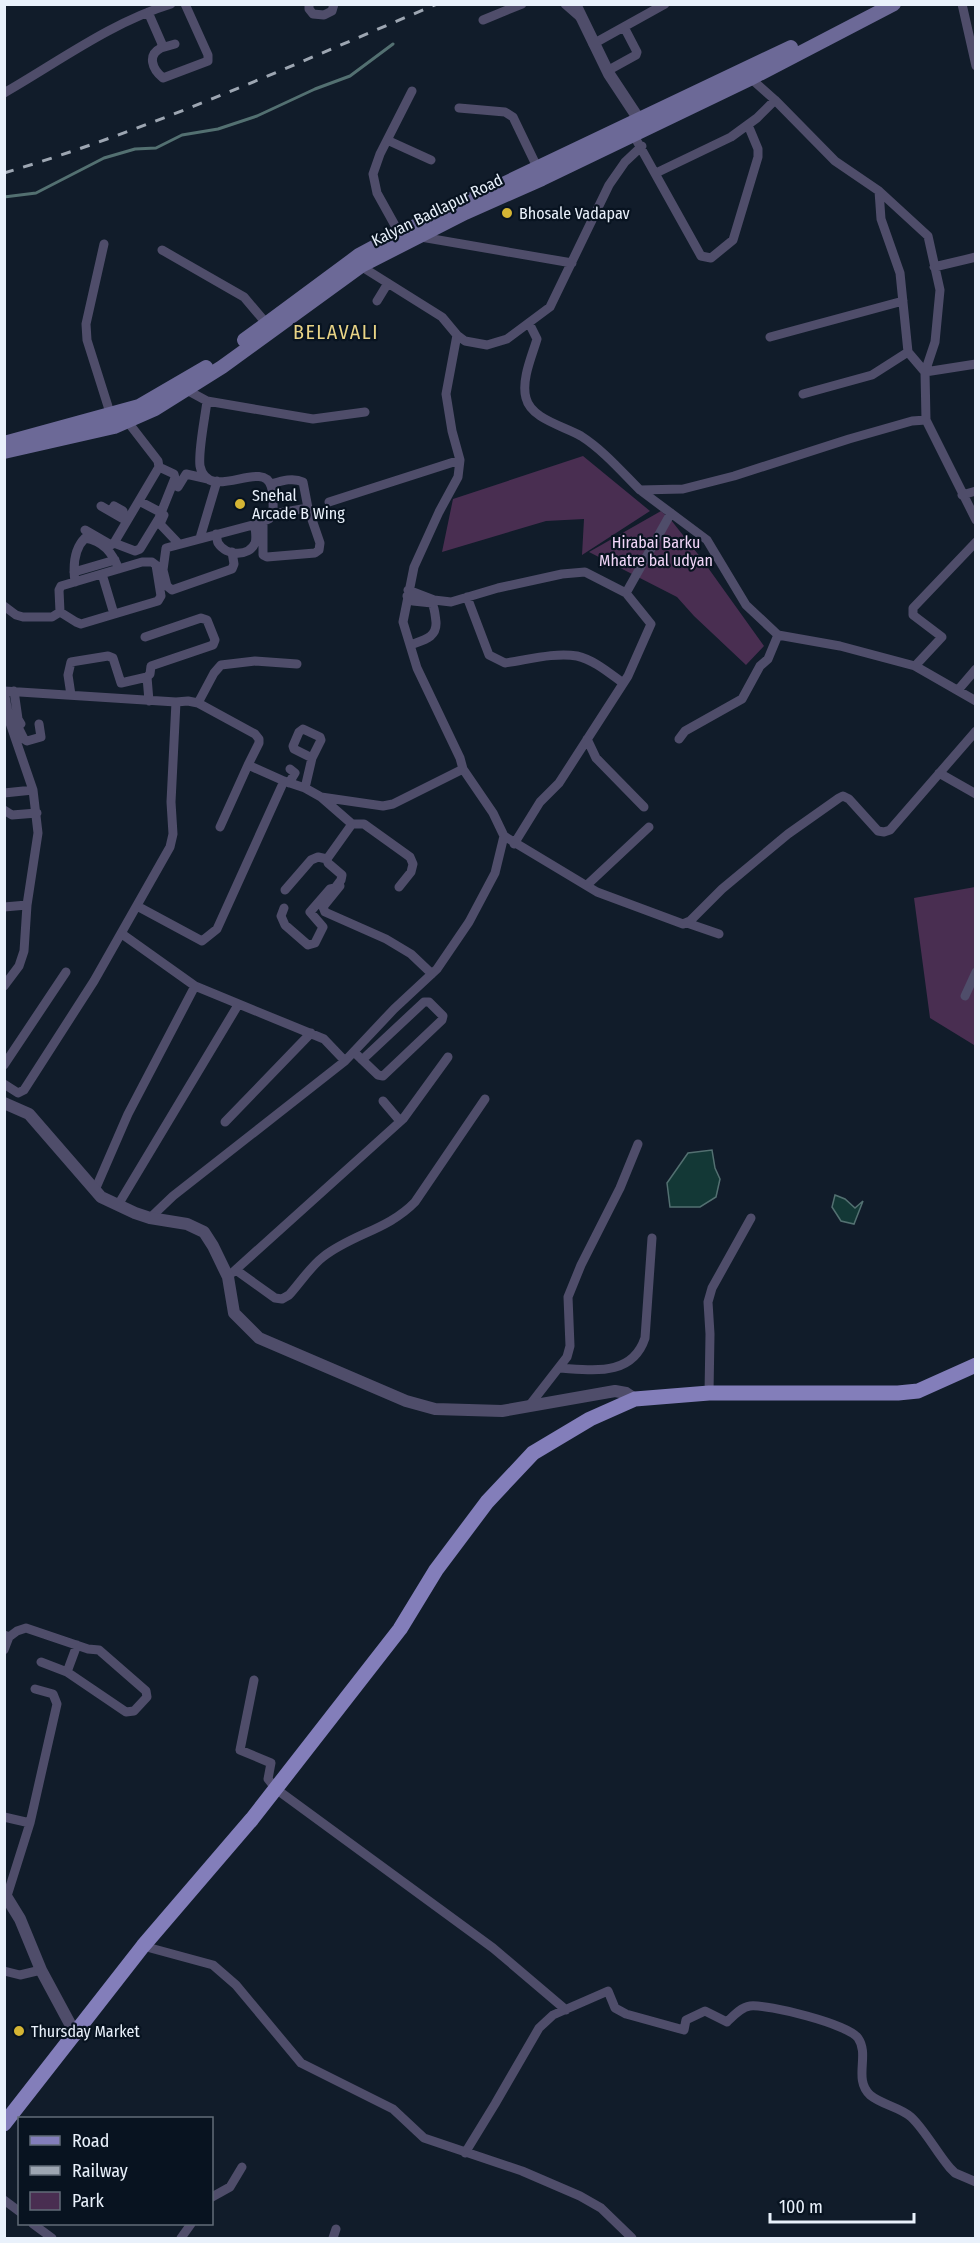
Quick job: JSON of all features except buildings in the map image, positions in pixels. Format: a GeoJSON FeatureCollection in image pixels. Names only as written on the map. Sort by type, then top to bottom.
{"type":"FeatureCollection","features":[{"type":"Feature","properties":{"kind":"main road"},"geometry":{"type":"LineString","coordinates":[[746,75],[874,4]]}},
{"type":"Feature","properties":{"kind":"main road","name":"Kalyan Badlapur Road"},"geometry":{"type":"LineString","coordinates":[[4,452],[118,419],[182,388],[220,363],[356,263],[463,208],[540,174],[894,4]]}},
{"type":"Feature","properties":{"kind":"main road"},"geometry":{"type":"LineString","coordinates":[[4,443],[118,419]]}},
{"type":"Feature","properties":{"kind":"main road"},"geometry":{"type":"LineString","coordinates":[[6,2121],[76,2035],[143,1946],[276,1789],[400,1629],[436,1570],[487,1502],[533,1453],[590,1419],[635,1399],[709,1393],[898,1393],[918,1390],[975,1365]]}},
{"type":"Feature","properties":{"kind":"street"},"geometry":{"type":"LineString","coordinates":[[4,93],[120,25],[171,4]]}},
{"type":"Feature","properties":{"kind":"street"},"geometry":{"type":"LineString","coordinates":[[175,44],[154,51],[152,55],[157,73],[163,78],[208,61],[208,55],[185,4]]}},
{"type":"Feature","properties":{"kind":"street"},"geometry":{"type":"LineString","coordinates":[[309,4],[309,9],[313,14],[324,15],[332,11],[334,4]]}},
{"type":"Feature","properties":{"kind":"street"},"geometry":{"type":"LineString","coordinates":[[483,20],[522,4]]}},
{"type":"Feature","properties":{"kind":"street"},"geometry":{"type":"LineString","coordinates":[[593,44],[665,4]]}},
{"type":"Feature","properties":{"kind":"street"},"geometry":{"type":"LineString","coordinates":[[962,4],[975,66]]}},
{"type":"Feature","properties":{"kind":"street"},"geometry":{"type":"LineString","coordinates":[[576,8],[607,71],[639,127],[642,146],[701,256],[711,258],[733,240],[758,157],[758,148],[748,125]]}},
{"type":"Feature","properties":{"kind":"street"},"geometry":{"type":"LineString","coordinates":[[148,12],[162,44],[161,48]]}},
{"type":"Feature","properties":{"kind":"street"},"geometry":{"type":"LineString","coordinates":[[607,71],[636,55],[637,52],[624,27]]}},
{"type":"Feature","properties":{"kind":"street"},"geometry":{"type":"LineString","coordinates":[[746,75],[775,100],[835,161],[879,191],[928,236],[940,290],[935,342],[925,372],[926,420],[975,520]]}},
{"type":"Feature","properties":{"kind":"street"},"geometry":{"type":"LineString","coordinates":[[412,91],[373,174],[377,193],[407,236],[572,263]]}},
{"type":"Feature","properties":{"kind":"street"},"geometry":{"type":"LineString","coordinates":[[656,173],[731,136],[748,125],[775,100]]}},
{"type":"Feature","properties":{"kind":"street"},"geometry":{"type":"LineString","coordinates":[[459,108],[505,112],[513,117],[540,174]]}},
{"type":"Feature","properties":{"kind":"street"},"geometry":{"type":"LineString","coordinates":[[387,140],[420,155],[430,164]]}},
{"type":"Feature","properties":{"kind":"street"},"geometry":{"type":"LineString","coordinates":[[356,263],[442,317],[465,340],[487,345],[507,339],[550,307],[609,185],[625,162],[642,146]]}},
{"type":"Feature","properties":{"kind":"street"},"geometry":{"type":"LineString","coordinates":[[879,191],[882,219],[900,273],[908,352],[925,372]]}},
{"type":"Feature","properties":{"kind":"street"},"geometry":{"type":"LineString","coordinates":[[104,244],[87,324],[87,340],[118,419],[158,461],[159,467],[114,543]]}},
{"type":"Feature","properties":{"kind":"street"},"geometry":{"type":"LineString","coordinates":[[162,250],[244,297],[272,325]]}},
{"type":"Feature","properties":{"kind":"street"},"geometry":{"type":"LineString","coordinates":[[934,267],[975,257]]}},
{"type":"Feature","properties":{"kind":"street"},"geometry":{"type":"LineString","coordinates":[[376,301],[388,283]]}},
{"type":"Feature","properties":{"kind":"street"},"geometry":{"type":"LineString","coordinates":[[770,337],[903,301]]}},
{"type":"Feature","properties":{"kind":"street"},"geometry":{"type":"LineString","coordinates":[[529,323],[537,339],[525,381],[525,396],[529,407],[546,419],[582,437],[604,454],[640,490],[707,540],[746,605],[777,635],[840,646],[915,666],[975,702]]}},
{"type":"Feature","properties":{"kind":"street"},"geometry":{"type":"LineString","coordinates":[[458,335],[446,394],[452,431],[460,460],[458,477],[414,567],[403,622],[417,668],[456,748],[463,769],[493,813],[504,837],[597,892],[679,924],[687,923],[719,934]]}},
{"type":"Feature","properties":{"kind":"street"},"geometry":{"type":"LineString","coordinates":[[802,394],[872,375],[908,352]]}},
{"type":"Feature","properties":{"kind":"street"},"geometry":{"type":"LineString","coordinates":[[925,372],[975,364]]}},
{"type":"Feature","properties":{"kind":"street"},"geometry":{"type":"LineString","coordinates":[[182,388],[207,401],[314,419],[365,412]]}},
{"type":"Feature","properties":{"kind":"street"},"geometry":{"type":"LineString","coordinates":[[207,401],[200,464],[201,470],[213,480]]}},
{"type":"Feature","properties":{"kind":"street"},"geometry":{"type":"LineString","coordinates":[[640,490],[683,489],[734,476],[912,421],[926,420]]}},
{"type":"Feature","properties":{"kind":"street"},"geometry":{"type":"LineString","coordinates":[[329,501],[460,460]]}},
{"type":"Feature","properties":{"kind":"street"},"geometry":{"type":"LineString","coordinates":[[85,530],[111,545],[114,543],[135,551],[140,549],[159,518],[175,478],[174,474],[159,467]]}},
{"type":"Feature","properties":{"kind":"street"},"geometry":{"type":"LineString","coordinates":[[178,544],[160,524],[186,474],[213,480],[235,481],[259,475],[264,477],[271,484],[273,514]]}},
{"type":"Feature","properties":{"kind":"street"},"geometry":{"type":"LineString","coordinates":[[200,538],[213,480]]}},
{"type":"Feature","properties":{"kind":"street"},"geometry":{"type":"LineString","coordinates":[[259,523],[263,555],[267,557],[315,553],[319,550],[320,543],[308,508],[303,482],[298,480],[271,484]]}},
{"type":"Feature","properties":{"kind":"street"},"geometry":{"type":"LineString","coordinates":[[962,495],[975,491]]}},
{"type":"Feature","properties":{"kind":"street"},"geometry":{"type":"LineString","coordinates":[[139,501],[160,512]]}},
{"type":"Feature","properties":{"kind":"street"},"geometry":{"type":"LineString","coordinates":[[111,507],[127,521]]}},
{"type":"Feature","properties":{"kind":"street"},"geometry":{"type":"LineString","coordinates":[[232,552],[234,564],[232,569],[172,590],[167,586],[163,570],[166,548],[259,523],[269,519],[273,514],[308,508]]}},
{"type":"Feature","properties":{"kind":"street"},"geometry":{"type":"LineString","coordinates":[[626,593],[671,513]]}},
{"type":"Feature","properties":{"kind":"street"},"geometry":{"type":"LineString","coordinates":[[216,534],[219,544],[232,552],[248,551],[254,545],[259,523]]}},
{"type":"Feature","properties":{"kind":"street"},"geometry":{"type":"LineString","coordinates":[[75,577],[74,560],[85,538],[94,540],[106,548],[119,569]]}},
{"type":"Feature","properties":{"kind":"street"},"geometry":{"type":"LineString","coordinates":[[915,666],[942,637],[914,615],[913,608],[975,543]]}},
{"type":"Feature","properties":{"kind":"street"},"geometry":{"type":"LineString","coordinates":[[60,612],[58,590],[60,586],[115,560]]}},
{"type":"Feature","properties":{"kind":"street"},"geometry":{"type":"LineString","coordinates":[[60,612],[81,624],[158,601],[161,596],[156,565],[152,562],[142,562],[102,574],[75,577]]}},
{"type":"Feature","properties":{"kind":"street"},"geometry":{"type":"LineString","coordinates":[[408,593],[451,602],[530,581],[585,572],[626,593],[651,624],[628,676],[559,783],[540,802],[514,844]]}},
{"type":"Feature","properties":{"kind":"street"},"geometry":{"type":"LineString","coordinates":[[102,574],[114,614]]}},
{"type":"Feature","properties":{"kind":"street"},"geometry":{"type":"LineString","coordinates":[[408,593],[413,601],[432,603],[435,609],[436,630],[435,634],[428,639],[410,645]]}},
{"type":"Feature","properties":{"kind":"street"},"geometry":{"type":"LineString","coordinates":[[467,597],[489,655],[497,660],[505,663],[576,656],[594,663],[623,682]]}},
{"type":"Feature","properties":{"kind":"street"},"geometry":{"type":"LineString","coordinates":[[4,606],[16,615],[23,616],[52,617],[60,612]]}},
{"type":"Feature","properties":{"kind":"street"},"geometry":{"type":"LineString","coordinates":[[145,637],[201,618],[207,620],[215,640],[213,645],[151,666],[147,677],[149,701]]}},
{"type":"Feature","properties":{"kind":"street"},"geometry":{"type":"LineString","coordinates":[[679,739],[685,731],[742,699],[760,666],[768,659],[777,635]]}},
{"type":"Feature","properties":{"kind":"street"},"geometry":{"type":"LineString","coordinates":[[71,695],[68,675],[71,662],[108,656],[113,658],[121,683],[120,699]]}},
{"type":"Feature","properties":{"kind":"street"},"geometry":{"type":"LineString","coordinates":[[198,703],[214,673],[221,665],[255,661],[297,664]]}},
{"type":"Feature","properties":{"kind":"street"},"geometry":{"type":"LineString","coordinates":[[958,690],[975,669]]}},
{"type":"Feature","properties":{"kind":"street"},"geometry":{"type":"LineString","coordinates":[[121,683],[147,677]]}},
{"type":"Feature","properties":{"kind":"street"},"geometry":{"type":"LineString","coordinates":[[8,691],[149,701],[188,701],[198,703],[255,734],[259,743],[220,827]]}},
{"type":"Feature","properties":{"kind":"street"},"geometry":{"type":"LineString","coordinates":[[4,986],[23,958],[27,905],[38,833],[33,790],[10,723],[8,691]]}},
{"type":"Feature","properties":{"kind":"street"},"geometry":{"type":"LineString","coordinates":[[8,691],[21,724]]}},
{"type":"Feature","properties":{"kind":"street"},"geometry":{"type":"LineString","coordinates":[[4,1084],[18,1093],[24,1090],[122,934],[170,847],[173,834],[171,802],[176,702]]}},
{"type":"Feature","properties":{"kind":"street"},"geometry":{"type":"LineString","coordinates":[[10,723],[19,729],[27,741],[41,737],[39,724]]}},
{"type":"Feature","properties":{"kind":"street"},"geometry":{"type":"LineString","coordinates":[[687,923],[722,889],[788,834],[839,798],[846,797],[878,831],[890,830],[975,731]]}},
{"type":"Feature","properties":{"kind":"street"},"geometry":{"type":"LineString","coordinates":[[587,739],[596,758],[644,807]]}},
{"type":"Feature","properties":{"kind":"street"},"geometry":{"type":"LineString","coordinates":[[305,788],[312,758]]}},
{"type":"Feature","properties":{"kind":"street"},"geometry":{"type":"LineString","coordinates":[[249,765],[321,797],[352,824],[364,824],[410,857],[413,864],[411,872],[399,886]]}},
{"type":"Feature","properties":{"kind":"street"},"geometry":{"type":"LineString","coordinates":[[321,797],[370,805],[393,804],[463,769]]}},
{"type":"Feature","properties":{"kind":"street"},"geometry":{"type":"LineString","coordinates":[[137,906],[202,941],[212,934],[217,929],[287,782],[294,773],[290,770]]}},
{"type":"Feature","properties":{"kind":"street"},"geometry":{"type":"LineString","coordinates":[[939,773],[975,794]]}},
{"type":"Feature","properties":{"kind":"street"},"geometry":{"type":"LineString","coordinates":[[4,793],[33,790]]}},
{"type":"Feature","properties":{"kind":"street"},"geometry":{"type":"LineString","coordinates":[[4,810],[12,815],[37,813]]}},
{"type":"Feature","properties":{"kind":"street"},"geometry":{"type":"LineString","coordinates":[[327,859],[352,824]]}},
{"type":"Feature","properties":{"kind":"street"},"geometry":{"type":"LineString","coordinates":[[586,885],[649,827]]}},
{"type":"Feature","properties":{"kind":"street"},"geometry":{"type":"LineString","coordinates":[[150,1218],[173,1196],[345,1060],[432,974],[469,922],[495,873],[504,837]]}},
{"type":"Feature","properties":{"kind":"street"},"geometry":{"type":"LineString","coordinates":[[284,908],[281,916],[285,924],[308,945],[315,943],[323,927],[310,912],[330,889],[335,888],[342,875],[327,859],[318,857],[311,860],[285,890]]}},
{"type":"Feature","properties":{"kind":"street"},"geometry":{"type":"LineString","coordinates":[[343,882],[323,907],[325,912],[386,939],[411,954],[432,974]]}},
{"type":"Feature","properties":{"kind":"street"},"geometry":{"type":"LineString","coordinates":[[4,907],[27,905]]}},
{"type":"Feature","properties":{"kind":"street"},"geometry":{"type":"LineString","coordinates":[[122,934],[195,986],[324,1039],[345,1060]]}},
{"type":"Feature","properties":{"kind":"street"},"geometry":{"type":"LineString","coordinates":[[4,1065],[66,972]]}},
{"type":"Feature","properties":{"kind":"street"},"geometry":{"type":"LineString","coordinates":[[965,996],[975,972]]}},
{"type":"Feature","properties":{"kind":"street"},"geometry":{"type":"LineString","coordinates":[[95,1190],[128,1114],[195,986]]}},
{"type":"Feature","properties":{"kind":"street"},"geometry":{"type":"LineString","coordinates":[[354,1052],[362,1060],[378,1075],[383,1076],[442,1020],[443,1016],[429,1002],[424,1002],[362,1060]]}},
{"type":"Feature","properties":{"kind":"street"},"geometry":{"type":"LineString","coordinates":[[118,1205],[238,1005]]}},
{"type":"Feature","properties":{"kind":"street"},"geometry":{"type":"LineString","coordinates":[[225,1122],[311,1033]]}},
{"type":"Feature","properties":{"kind":"street"},"geometry":{"type":"LineString","coordinates":[[232,1274],[400,1121],[448,1057]]}},
{"type":"Feature","properties":{"kind":"street"},"geometry":{"type":"LineString","coordinates":[[4,1103],[29,1114],[101,1197],[150,1218],[187,1224],[204,1232],[232,1274],[275,1298],[282,1299],[289,1295],[324,1256],[386,1225],[404,1213],[415,1202],[485,1099]]}},
{"type":"Feature","properties":{"kind":"street"},"geometry":{"type":"LineString","coordinates":[[383,1101],[400,1121]]}},
{"type":"Feature","properties":{"kind":"street"},"geometry":{"type":"LineString","coordinates":[[529,1406],[567,1357],[570,1346],[568,1297],[620,1188],[638,1144]]}},
{"type":"Feature","properties":{"kind":"street"},"geometry":{"type":"LineString","coordinates":[[709,1393],[708,1302],[712,1288],[751,1218]]}},
{"type":"Feature","properties":{"kind":"street"},"geometry":{"type":"LineString","coordinates":[[559,1368],[599,1371],[632,1360],[641,1350],[645,1338],[652,1238]]}},
{"type":"Feature","properties":{"kind":"street"},"geometry":{"type":"LineString","coordinates":[[232,1274],[234,1313],[259,1338],[406,1401],[435,1409],[502,1411],[615,1391],[626,1393],[635,1399]]}},
{"type":"Feature","properties":{"kind":"street"},"geometry":{"type":"LineString","coordinates":[[4,1650],[7,1636],[26,1628],[104,1652],[146,1691],[147,1697],[134,1711],[126,1712],[67,1672],[41,1662]]}},
{"type":"Feature","properties":{"kind":"street"},"geometry":{"type":"LineString","coordinates":[[67,1672],[77,1645]]}},
{"type":"Feature","properties":{"kind":"street"},"geometry":{"type":"LineString","coordinates":[[254,1680],[240,1750],[271,1763],[268,1779],[276,1789],[493,1948],[566,2010]]}},
{"type":"Feature","properties":{"kind":"street"},"geometry":{"type":"LineString","coordinates":[[35,1689],[53,1694],[57,1704],[30,1822],[6,1894],[20,1919],[41,1970],[76,2035]]}},
{"type":"Feature","properties":{"kind":"street"},"geometry":{"type":"LineString","coordinates":[[4,1817],[30,1822]]}},
{"type":"Feature","properties":{"kind":"street"},"geometry":{"type":"LineString","coordinates":[[143,1946],[213,1965],[236,1985],[301,2063],[393,2109],[429,2142],[447,2145],[522,2171],[580,2196],[601,2208],[632,2238]]}},
{"type":"Feature","properties":{"kind":"street"},"geometry":{"type":"LineString","coordinates":[[4,1971],[20,1975],[41,1970]]}},
{"type":"Feature","properties":{"kind":"street"},"geometry":{"type":"LineString","coordinates":[[465,2152],[533,2036],[544,2022],[608,1991],[615,2008],[626,2014],[684,2030],[686,2020],[705,2011],[727,2022],[748,2006],[774,2009],[852,2032],[862,2046],[861,2076],[870,2094],[910,2116],[950,2168],[975,2182]]}},
{"type":"Feature","properties":{"kind":"street"},"geometry":{"type":"LineString","coordinates":[[213,2196],[230,2187],[242,2168]]}},
{"type":"Feature","properties":{"kind":"street"},"geometry":{"type":"LineString","coordinates":[[4,2200],[18,2210]]}},
{"type":"Feature","properties":{"kind":"street"},"geometry":{"type":"LineString","coordinates":[[36,2225],[52,2238]]}},
{"type":"Feature","properties":{"kind":"street"},"geometry":{"type":"LineString","coordinates":[[181,2238],[190,2225]]}},
{"type":"Feature","properties":{"kind":"green space"},"geometry":{"type":"Polygon","coordinates":[[[583,456],[650,511],[582,555],[584,519],[546,521],[442,552],[453,499],[583,456]]]}},
{"type":"Feature","properties":{"kind":"green space","name":"Hirabai Barku Mhatre bal udyan"},"geometry":{"type":"Polygon","coordinates":[[[661,511],[701,558],[764,646],[746,665],[677,597],[589,552],[661,511]]]}},
{"type":"Feature","properties":{"kind":"green space"},"geometry":{"type":"Polygon","coordinates":[[[975,887],[976,1044],[974,1045],[930,1018],[914,898],[975,887]]]}},
{"type":"Feature","properties":{"kind":"shaded area"},"geometry":{"type":"Polygon","coordinates":[[[712,1150],[715,1168],[720,1179],[716,1197],[700,1207],[670,1207],[667,1183],[688,1153],[712,1150]]]}},
{"type":"Feature","properties":{"kind":"shaded area"},"geometry":{"type":"Polygon","coordinates":[[[835,1195],[845,1199],[855,1208],[863,1201],[854,1224],[841,1221],[832,1207],[835,1195]]]}},
{"type":"Feature","properties":{"kind":"waterway"},"geometry":{"type":"LineString","coordinates":[[4,197],[36,193],[104,158],[135,149],[156,148],[182,135],[218,129],[257,116],[315,89],[350,76],[393,44]]}},
{"type":"Feature","properties":{"kind":"railway"},"geometry":{"type":"LineString","coordinates":[[4,173],[59,156],[169,116],[437,4]]}},
{"type":"Feature","properties":{"kind":"place","name":"Bhosale Vadapav"},"geometry":{"type":"Point","coordinates":[507,213]}},
{"type":"Feature","properties":{"kind":"place","name":"Snehal Arcade B Wing"},"geometry":{"type":"Point","coordinates":[240,504]}},
{"type":"Feature","properties":{"kind":"place","name":"Thursday Market"},"geometry":{"type":"Point","coordinates":[19,2031]}},
{"type":"Feature","properties":{"kind":"district","name":"BELAVALI"},"geometry":{"type":"Point","coordinates":[336,332]}}]}
